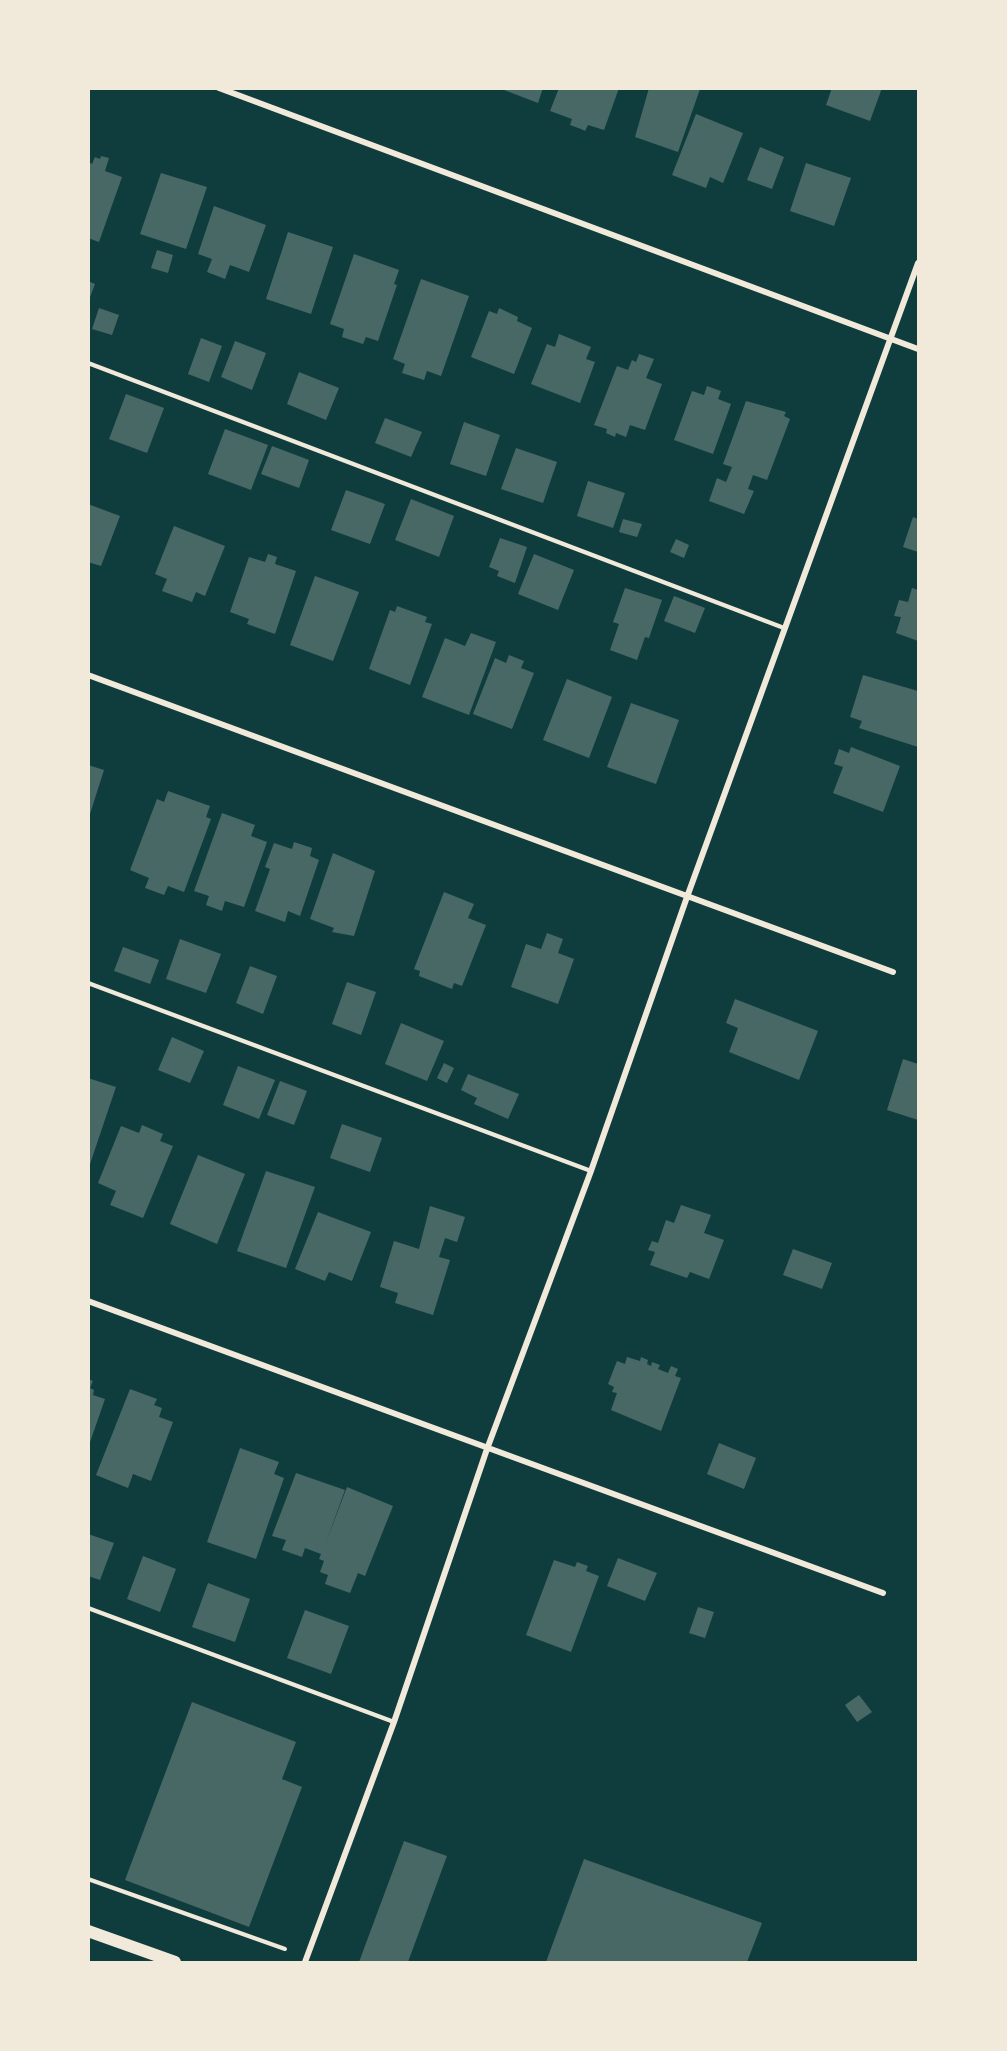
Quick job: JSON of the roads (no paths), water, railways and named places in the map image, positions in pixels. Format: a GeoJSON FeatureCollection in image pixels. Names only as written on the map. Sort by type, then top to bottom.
{"type":"FeatureCollection","features":[{"type":"Feature","properties":{"kind":"main road"},"geometry":{"type":"LineString","coordinates":[[88,1931],[175,1962]]}},
{"type":"Feature","properties":{"kind":"street"},"geometry":{"type":"LineString","coordinates":[[219,88],[918,349]]}},
{"type":"Feature","properties":{"kind":"street"},"geometry":{"type":"LineString","coordinates":[[306,1960],[394,1722],[487,1449],[591,1171],[687,897],[918,263]]}},
{"type":"Feature","properties":{"kind":"street"},"geometry":{"type":"LineString","coordinates":[[88,675],[893,972]]}},
{"type":"Feature","properties":{"kind":"street"},"geometry":{"type":"LineString","coordinates":[[88,1301],[882,1593]]}},
{"type":"Feature","properties":{"kind":"lane"},"geometry":{"type":"LineString","coordinates":[[88,363],[784,628]]}},
{"type":"Feature","properties":{"kind":"lane"},"geometry":{"type":"LineString","coordinates":[[88,983],[591,1171]]}},
{"type":"Feature","properties":{"kind":"lane"},"geometry":{"type":"LineString","coordinates":[[88,1608],[394,1722]]}}]}
